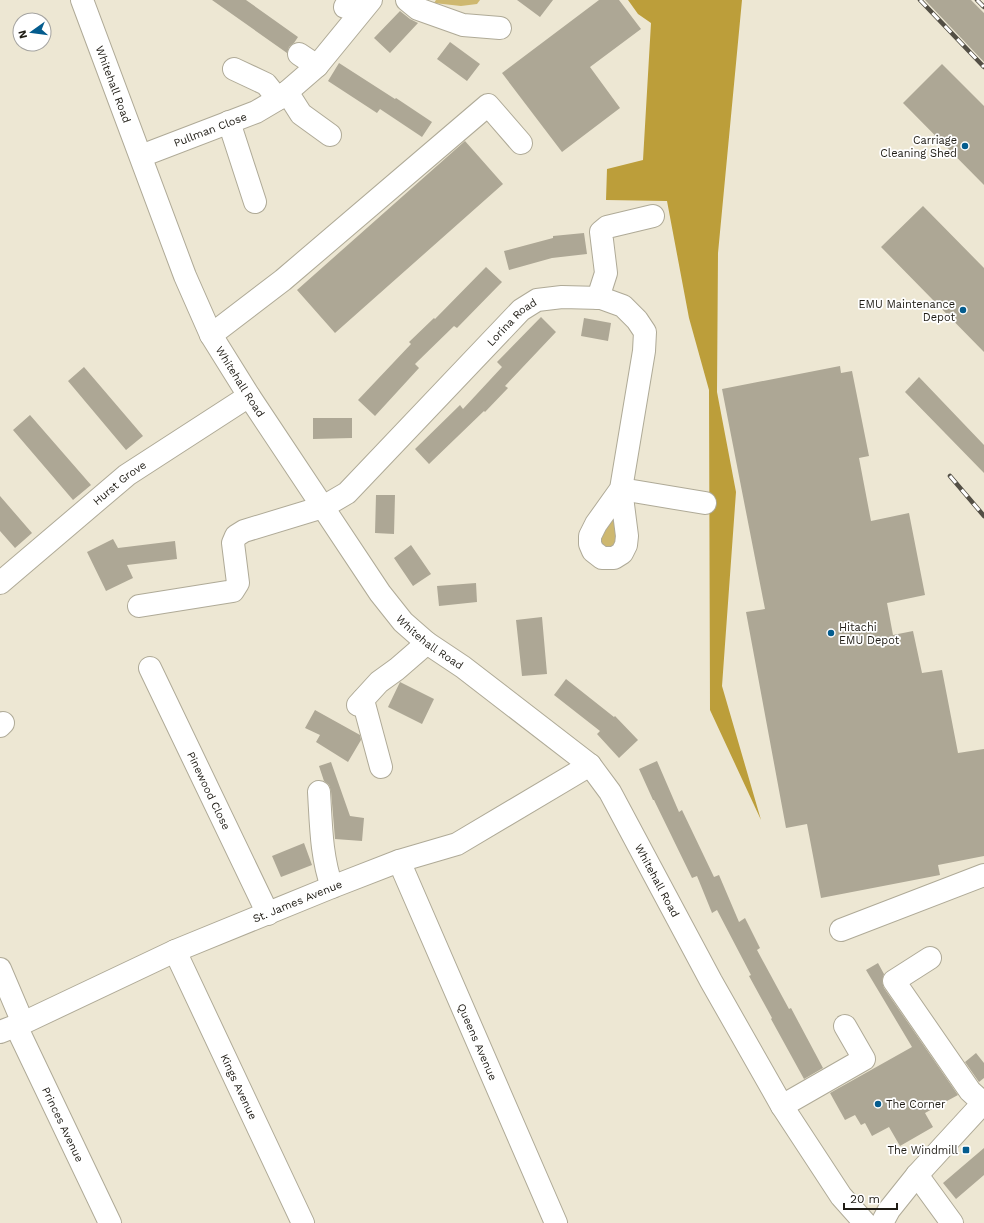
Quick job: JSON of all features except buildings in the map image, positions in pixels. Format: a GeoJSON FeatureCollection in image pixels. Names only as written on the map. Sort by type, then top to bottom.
{"type":"FeatureCollection","features":[{"type":"Feature","properties":{"kind":"street","name":"Whitehall Road"},"geometry":{"type":"LineString","coordinates":[[82,0],[185,276],[211,335],[249,396],[380,593],[402,622],[427,643],[463,667],[590,765],[610,792],[711,981],[782,1106],[841,1196],[865,1223]]}},
{"type":"Feature","properties":{"kind":"street","name":"Pullman Close"},"geometry":{"type":"LineString","coordinates":[[141,156],[256,112],[282,96],[308,60],[371,0]]}},
{"type":"Feature","properties":{"kind":"street"},"geometry":{"type":"LineString","coordinates":[[407,0],[418,9],[462,25],[500,28]]}},
{"type":"Feature","properties":{"kind":"street"},"geometry":{"type":"LineString","coordinates":[[234,69],[266,84],[282,96],[301,114],[330,135]]}},
{"type":"Feature","properties":{"kind":"street"},"geometry":{"type":"LineString","coordinates":[[211,335],[283,280],[488,105],[521,143]]}},
{"type":"Feature","properties":{"kind":"street"},"geometry":{"type":"LineString","coordinates":[[229,122],[255,202]]}},
{"type":"Feature","properties":{"kind":"street"},"geometry":{"type":"LineString","coordinates":[[598,298],[606,273],[601,232],[607,227],[653,216]]}},
{"type":"Feature","properties":{"kind":"street","name":"Lorina Road"},"geometry":{"type":"LineString","coordinates":[[139,606],[233,591],[238,583],[233,543],[236,536],[244,531],[323,507],[347,493],[521,310],[537,300],[562,297],[598,298],[623,306],[637,320],[645,332],[644,351],[621,490],[705,503]]}},
{"type":"Feature","properties":{"kind":"street","name":"Hurst Grove"},"geometry":{"type":"LineString","coordinates":[[0,582],[127,475],[249,396]]}},
{"type":"Feature","properties":{"kind":"street"},"geometry":{"type":"LineString","coordinates":[[380,767],[361,702],[379,682],[398,669],[427,643]]}},
{"type":"Feature","properties":{"kind":"street","name":"Pinewood Close"},"geometry":{"type":"LineString","coordinates":[[150,668],[268,914]]}},
{"type":"Feature","properties":{"kind":"street","name":"St. James Avenue"},"geometry":{"type":"LineString","coordinates":[[13,1027],[175,951],[400,861],[458,844],[590,765]]}},
{"type":"Feature","properties":{"kind":"street"},"geometry":{"type":"LineString","coordinates":[[319,792],[321,839],[326,871],[332,887]]}},
{"type":"Feature","properties":{"kind":"street","name":"Queens Avenue"},"geometry":{"type":"LineString","coordinates":[[400,861],[556,1223]]}},
{"type":"Feature","properties":{"kind":"street"},"geometry":{"type":"LineString","coordinates":[[841,930],[984,875]]}},
{"type":"Feature","properties":{"kind":"street","name":"Kings Avenue"},"geometry":{"type":"LineString","coordinates":[[175,951],[303,1223]]}},
{"type":"Feature","properties":{"kind":"street"},"geometry":{"type":"LineString","coordinates":[[882,1223],[889,1210],[917,1175],[983,1102],[970,1091],[894,981],[930,958]]}},
{"type":"Feature","properties":{"kind":"street","name":"Princes Avenue"},"geometry":{"type":"LineString","coordinates":[[0,969],[13,1027],[110,1223]]}},
{"type":"Feature","properties":{"kind":"street"},"geometry":{"type":"LineString","coordinates":[[782,1106],[864,1060],[845,1026]]}},
{"type":"Feature","properties":{"kind":"street"},"geometry":{"type":"LineString","coordinates":[[917,1175],[952,1223]]}},
{"type":"Feature","properties":{"kind":"shaded area"},"geometry":{"type":"Polygon","coordinates":[[[436,0],[480,0],[477,4],[461,6],[434,3],[436,0]]]}},
{"type":"Feature","properties":{"kind":"shaded area"},"geometry":{"type":"Polygon","coordinates":[[[628,0],[742,0],[718,253],[717,392],[736,492],[722,686],[761,820],[710,710],[709,390],[689,318],[667,201],[606,200],[607,169],[643,160],[651,23],[638,14],[628,0]]]}},
{"type":"Feature","properties":{"kind":"shaded area"},"geometry":{"type":"Polygon","coordinates":[[[618,502],[618,550],[596,548],[618,502]]]}},
{"type":"Feature","properties":{"kind":"railway"},"geometry":{"type":"LineString","coordinates":[[920,0],[984,67]]}},
{"type":"Feature","properties":{"kind":"railway"},"geometry":{"type":"LineString","coordinates":[[977,0],[984,7]]}},
{"type":"Feature","properties":{"kind":"railway"},"geometry":{"type":"LineString","coordinates":[[950,476],[984,516]]}},
{"type":"Feature","properties":{"kind":"place","name":"Carriage Cleaning Shed"},"geometry":{"type":"Point","coordinates":[965,146]}},
{"type":"Feature","properties":{"kind":"place","name":"EMU Maintenance Depot"},"geometry":{"type":"Point","coordinates":[963,310]}},
{"type":"Feature","properties":{"kind":"place","name":"Hitachi EMU Depot"},"geometry":{"type":"Point","coordinates":[831,633]}},
{"type":"Feature","properties":{"kind":"place","name":"The Corner"},"geometry":{"type":"Point","coordinates":[878,1104]}},
{"type":"Feature","properties":{"kind":"place","name":"The Windmill"},"geometry":{"type":"Point","coordinates":[966,1150]}}]}
